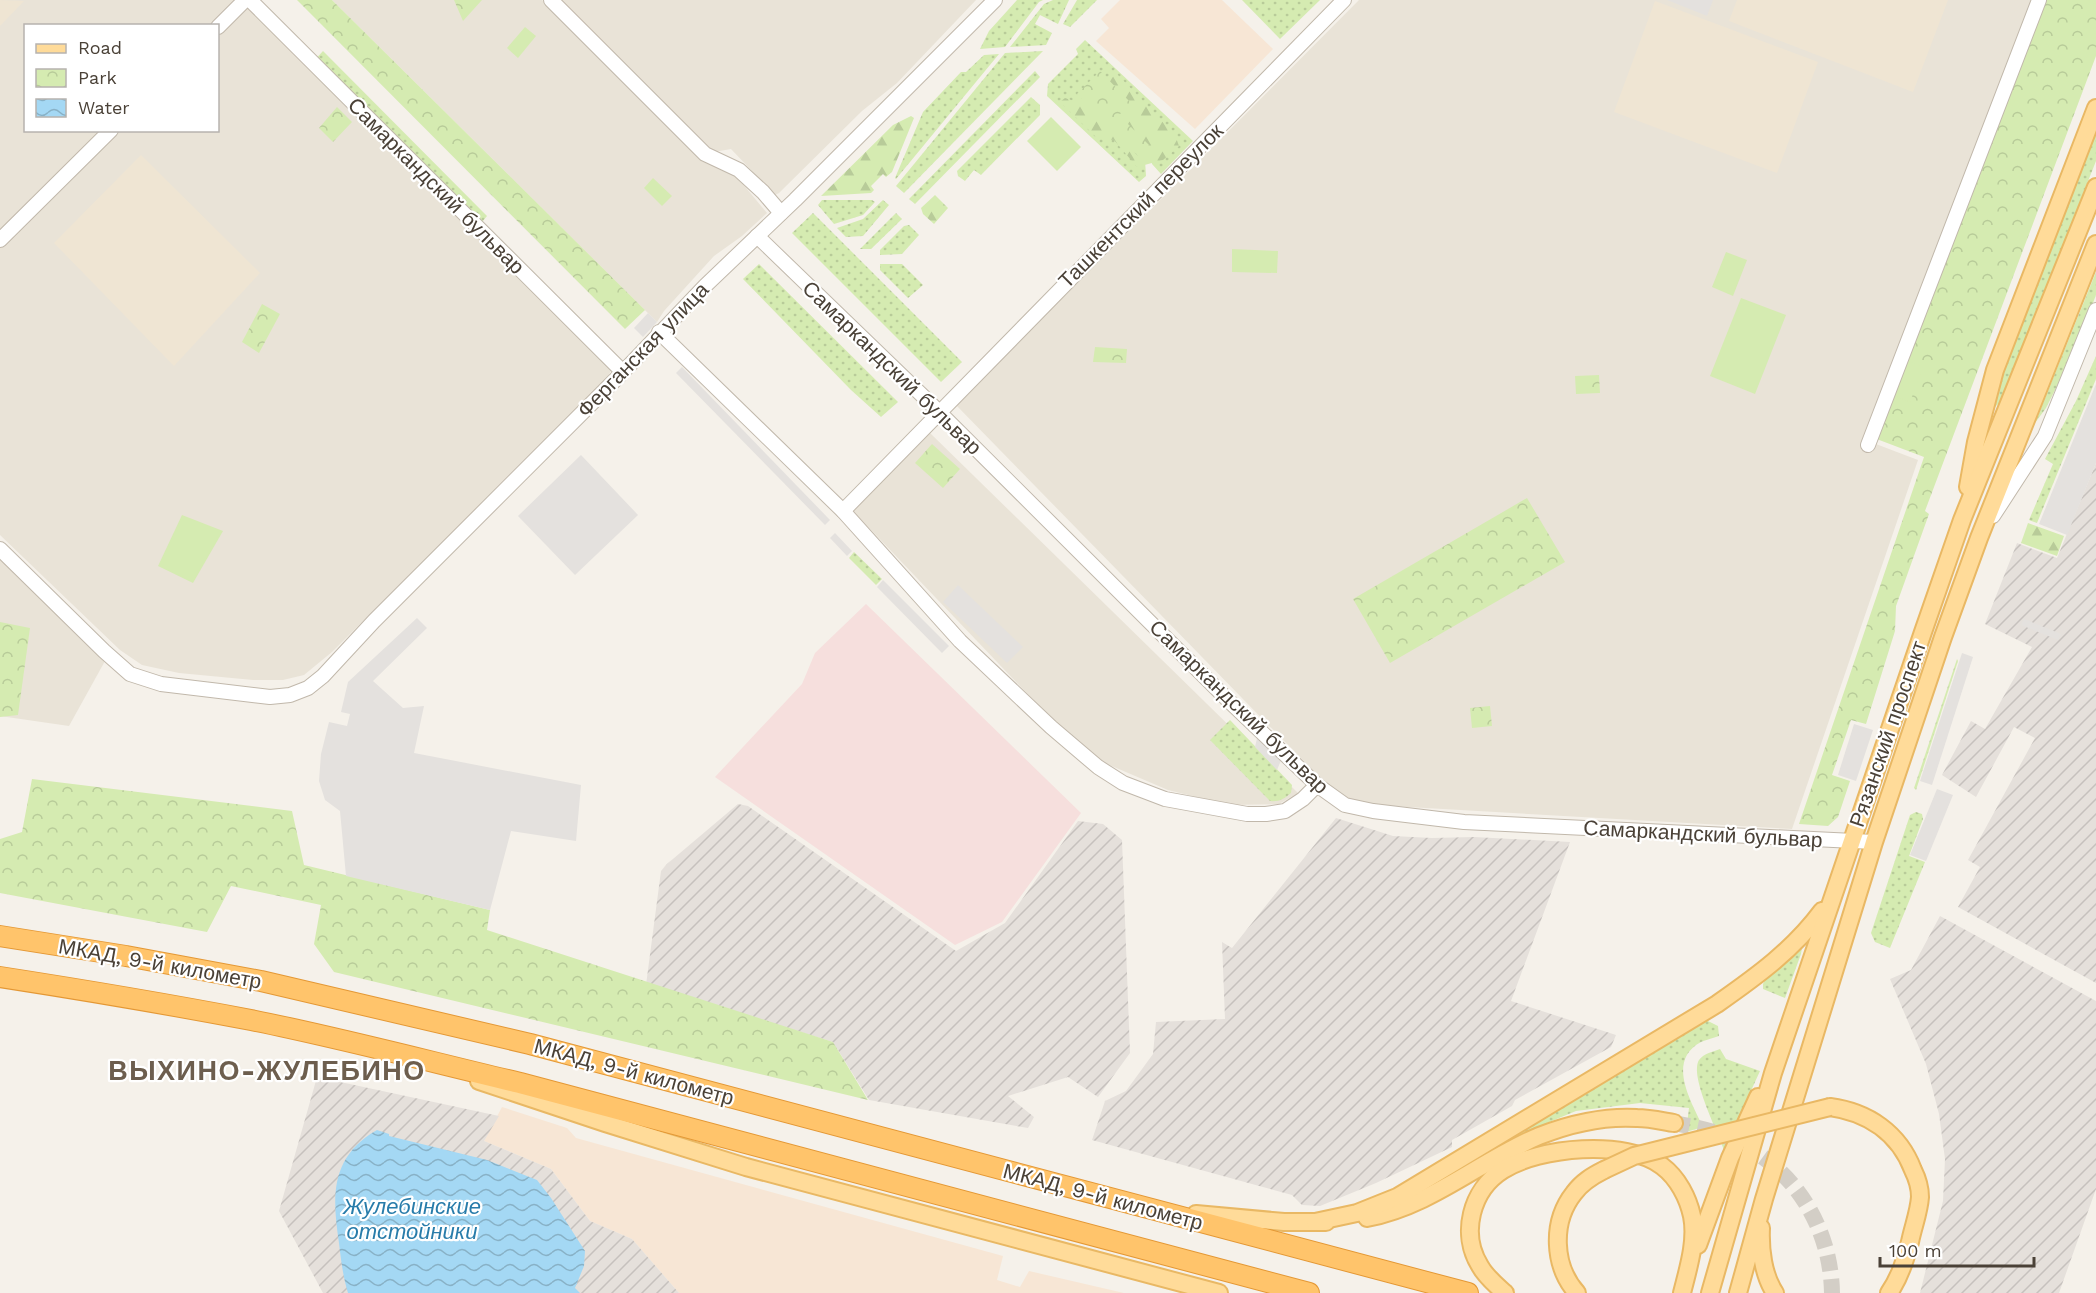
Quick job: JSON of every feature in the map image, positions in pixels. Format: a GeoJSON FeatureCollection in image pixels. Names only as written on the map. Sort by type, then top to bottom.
{"type":"FeatureCollection","features":[{"type":"Feature","properties":{"kind":"highway","name":"МКАД, 9-й километр"},"geometry":{"type":"LineString","coordinates":[[0,936],[240,977],[530,1044],[1468,1293]]}},
{"type":"Feature","properties":{"kind":"highway","name":"МКАД, 9-й километр"},"geometry":{"type":"LineString","coordinates":[[0,977],[252,1020],[520,1083],[1309,1293]]}},
{"type":"Feature","properties":{"kind":"main road"},"geometry":{"type":"LineString","coordinates":[[1962,520],[1976,442],[1995,370],[2096,108]]}},
{"type":"Feature","properties":{"kind":"main road","name":"Рязанский проспект"},"geometry":{"type":"LineString","coordinates":[[1710,1293],[1773,1073],[1962,520],[2096,187]]}},
{"type":"Feature","properties":{"kind":"main road","name":"Рязанский проспект"},"geometry":{"type":"LineString","coordinates":[[1738,1293],[1764,1199],[1874,842],[1979,538],[2096,244]]}},
{"type":"Feature","properties":{"kind":"main road"},"geometry":{"type":"LineString","coordinates":[[1315,1222],[1357,1213],[1397,1197],[1717,1004],[1784,954],[1805,933],[1832,899]]}},
{"type":"Feature","properties":{"kind":"main road"},"geometry":{"type":"LineString","coordinates":[[389,1052],[746,1167],[1216,1292]]}},
{"type":"Feature","properties":{"kind":"main road"},"geometry":{"type":"LineString","coordinates":[[1682,1293],[1730,1158],[1755,1100],[1773,1073]]}},
{"type":"Feature","properties":{"kind":"main road"},"geometry":{"type":"LineString","coordinates":[[1577,1293],[1564,1274],[1558,1254],[1558,1232],[1563,1211],[1573,1193],[1586,1180],[1634,1156],[1830,1107],[1860,1113],[1887,1130],[1907,1154],[1917,1180],[1920,1195],[1918,1209],[1902,1270],[1889,1293]]}},
{"type":"Feature","properties":{"kind":"main road"},"geometry":{"type":"LineString","coordinates":[[1137,1206],[1284,1222],[1360,1219],[1401,1208],[1435,1194],[1539,1136],[1575,1124],[1606,1119],[1637,1118],[1674,1122]]}},
{"type":"Feature","properties":{"kind":"main road"},"geometry":{"type":"LineString","coordinates":[[1505,1293],[1480,1266],[1471,1244],[1471,1219],[1479,1196],[1494,1177],[1515,1164],[1540,1155],[1575,1150],[1607,1150],[1635,1154],[1662,1166],[1687,1199],[1692,1218],[1694,1234],[1688,1272]]}},
{"type":"Feature","properties":{"kind":"main road"},"geometry":{"type":"LineString","coordinates":[[1764,1199],[1761,1232],[1764,1263],[1766,1275],[1775,1293]]}},
{"type":"Feature","properties":{"kind":"street"},"geometry":{"type":"LineString","coordinates":[[219,26],[248,0]]}},
{"type":"Feature","properties":{"kind":"street","name":"Самаркандский бульвар"},"geometry":{"type":"LineString","coordinates":[[248,0],[623,372]]}},
{"type":"Feature","properties":{"kind":"street"},"geometry":{"type":"LineString","coordinates":[[551,0],[705,154],[739,170],[781,213]]}},
{"type":"Feature","properties":{"kind":"street","name":"Ферганская улица"},"geometry":{"type":"LineString","coordinates":[[0,549],[130,674],[161,684],[270,697],[290,695],[308,688],[323,676],[374,621],[623,372],[659,332],[995,0]]}},
{"type":"Feature","properties":{"kind":"street","name":"Ташкентский переулок"},"geometry":{"type":"LineString","coordinates":[[843,511],[1344,0]]}},
{"type":"Feature","properties":{"kind":"street"},"geometry":{"type":"LineString","coordinates":[[1868,445],[2039,0]]}},
{"type":"Feature","properties":{"kind":"street"},"geometry":{"type":"LineString","coordinates":[[0,240],[109,132]]}},
{"type":"Feature","properties":{"kind":"street","name":"Самаркандский бульвар"},"geometry":{"type":"LineString","coordinates":[[757,236],[1317,785],[1345,805],[1464,822],[1874,842]]}},
{"type":"Feature","properties":{"kind":"street"},"geometry":{"type":"LineString","coordinates":[[1979,538],[2045,436],[2096,310]]}},
{"type":"Feature","properties":{"kind":"street"},"geometry":{"type":"LineString","coordinates":[[659,332],[843,511],[960,641],[1075,749],[1098,767],[1123,783],[1177,802],[1237,813],[1266,814],[1285,811],[1303,799],[1317,785]]}},
{"type":"Feature","properties":{"kind":"shaded area"},"geometry":{"type":"Polygon","coordinates":[[[0,0],[242,0],[613,367],[607,378],[332,652],[304,675],[283,680],[253,680],[179,673],[142,665],[120,650],[0,535],[0,0]]]}},
{"type":"Feature","properties":{"kind":"shaded area"},"geometry":{"type":"Polygon","coordinates":[[[0,0],[24,1],[0,26],[0,0]]]}},
{"type":"Feature","properties":{"kind":"shaded area"},"geometry":{"type":"Polygon","coordinates":[[[332,0],[542,0],[700,156],[732,171],[767,213],[742,236],[714,256],[664,311],[657,322],[332,0]]]}},
{"type":"Feature","properties":{"kind":"shaded area"},"geometry":{"type":"Polygon","coordinates":[[[558,0],[976,0],[897,83],[862,111],[775,195],[731,149],[714,152],[558,0]]]}},
{"type":"Feature","properties":{"kind":"shaded area"},"geometry":{"type":"Polygon","coordinates":[[[1120,0],[1222,0],[1273,49],[1195,129],[1096,41],[1109,28],[1101,19],[1120,0]]]}},
{"type":"Feature","properties":{"kind":"shaded area"},"geometry":{"type":"Polygon","coordinates":[[[1359,0],[2034,0],[1868,441],[1918,460],[1792,829],[1373,805],[1353,801],[1328,786],[956,405],[1359,0]]]}},
{"type":"Feature","properties":{"kind":"shaded area"},"geometry":{"type":"Polygon","coordinates":[[[1667,0],[1713,0],[1707,16],[1667,0]]]}},
{"type":"Feature","properties":{"kind":"shaded area"},"geometry":{"type":"Polygon","coordinates":[[[1737,0],[1948,0],[1913,92],[1729,21],[1737,0]]]}},
{"type":"Feature","properties":{"kind":"shaded area"},"geometry":{"type":"Polygon","coordinates":[[[1655,1],[1818,62],[1777,173],[1614,112],[1655,1]]]}},
{"type":"Feature","properties":{"kind":"shaded area"},"geometry":{"type":"Polygon","coordinates":[[[141,155],[260,273],[174,366],[54,243],[141,155]]]}},
{"type":"Feature","properties":{"kind":"shaded area"},"geometry":{"type":"Polygon","coordinates":[[[648,313],[657,322],[643,337],[634,328],[648,313]]]}},
{"type":"Feature","properties":{"kind":"shaded area"},"geometry":{"type":"Polygon","coordinates":[[[682,367],[830,520],[825,525],[676,373],[682,367]]]}},
{"type":"Feature","properties":{"kind":"shaded area"},"geometry":{"type":"Polygon","coordinates":[[[2096,384],[2096,463],[2067,535],[2039,524],[2096,384]]]}},
{"type":"Feature","properties":{"kind":"shaded area"},"geometry":{"type":"Polygon","coordinates":[[[929,432],[1298,793],[1279,804],[1229,805],[1168,790],[1093,758],[1058,726],[853,511],[929,432]]]}},
{"type":"Feature","properties":{"kind":"shaded area"},"geometry":{"type":"Polygon","coordinates":[[[581,455],[638,515],[575,575],[518,516],[581,455]]]}},
{"type":"Feature","properties":{"kind":"shaded area"},"geometry":{"type":"Polygon","coordinates":[[[2096,463],[2096,983],[1958,907],[1980,867],[1968,860],[2035,738],[2014,727],[1976,797],[1942,775],[1971,721],[1985,729],[2032,647],[1985,624],[2017,543],[2057,558],[2096,463]]]}},
{"type":"Feature","properties":{"kind":"shaded area"},"geometry":{"type":"Polygon","coordinates":[[[835,533],[852,551],[847,556],[830,538],[835,533]]]}},
{"type":"Feature","properties":{"kind":"shaded area"},"geometry":{"type":"Polygon","coordinates":[[[0,558],[105,661],[69,726],[0,716],[0,558]]]}},
{"type":"Feature","properties":{"kind":"shaded area"},"geometry":{"type":"Polygon","coordinates":[[[883,580],[949,646],[942,653],[877,587],[883,580]]]}},
{"type":"Feature","properties":{"kind":"shaded area"},"geometry":{"type":"Polygon","coordinates":[[[958,585],[1023,647],[1007,663],[943,602],[958,585]]]}},
{"type":"Feature","properties":{"kind":"shaded area"},"geometry":{"type":"Polygon","coordinates":[[[866,604],[1081,813],[1002,922],[955,945],[715,777],[802,684],[815,653],[866,604]]]}},
{"type":"Feature","properties":{"kind":"shaded area"},"geometry":{"type":"Polygon","coordinates":[[[417,618],[427,628],[373,681],[403,708],[424,706],[414,753],[581,785],[576,841],[511,831],[490,910],[346,876],[340,811],[325,800],[319,781],[321,754],[329,722],[347,726],[350,714],[341,712],[348,682],[417,618]]]}},
{"type":"Feature","properties":{"kind":"shaded area"},"geometry":{"type":"Polygon","coordinates":[[[2024,619],[2061,634],[2058,640],[2021,625],[2024,619]]]}},
{"type":"Feature","properties":{"kind":"shaded area"},"geometry":{"type":"Polygon","coordinates":[[[1962,653],[1973,657],[1932,785],[1920,781],[1962,653]]]}},
{"type":"Feature","properties":{"kind":"shaded area"},"geometry":{"type":"Polygon","coordinates":[[[1854,724],[1873,730],[1856,781],[1838,775],[1854,724]]]}},
{"type":"Feature","properties":{"kind":"shaded area"},"geometry":{"type":"Polygon","coordinates":[[[1258,734],[1282,758],[1277,770],[1255,747],[1258,734]]]}},
{"type":"Feature","properties":{"kind":"shaded area"},"geometry":{"type":"Polygon","coordinates":[[[1937,789],[1953,795],[1926,861],[1910,855],[1937,789]]]}},
{"type":"Feature","properties":{"kind":"shaded area"},"geometry":{"type":"Polygon","coordinates":[[[738,804],[748,806],[956,951],[1005,923],[1078,821],[1103,824],[1122,840],[1130,1053],[1098,1097],[1068,1077],[1008,1096],[1034,1117],[1028,1128],[869,1100],[833,1042],[646,985],[661,871],[738,804]]]}},
{"type":"Feature","properties":{"kind":"shaded area"},"geometry":{"type":"Polygon","coordinates":[[[1336,818],[1393,836],[1570,842],[1511,1001],[1616,1035],[1611,1047],[1515,1100],[1512,1106],[1452,1140],[1452,1147],[1376,1183],[1320,1206],[1302,1205],[1292,1195],[1092,1140],[1105,1101],[1126,1091],[1153,1054],[1156,1022],[1225,1019],[1222,942],[1232,948],[1336,818]]]}},
{"type":"Feature","properties":{"kind":"shaded area"},"geometry":{"type":"Polygon","coordinates":[[[1940,916],[2096,1001],[2096,1189],[2059,1293],[1920,1293],[1943,1201],[1945,1159],[1939,1114],[1926,1064],[1890,979],[1911,970],[1940,916]]]}},
{"type":"Feature","properties":{"kind":"shaded area"},"geometry":{"type":"Polygon","coordinates":[[[317,1077],[499,1116],[484,1141],[551,1169],[590,1221],[632,1239],[679,1293],[323,1293],[279,1211],[317,1077]]]}},
{"type":"Feature","properties":{"kind":"shaded area"},"geometry":{"type":"Polygon","coordinates":[[[502,1107],[567,1128],[576,1138],[1003,1256],[997,1280],[1020,1287],[1029,1271],[1124,1293],[679,1293],[632,1239],[590,1221],[551,1169],[484,1141],[502,1107]]]}},
{"type":"Feature","properties":{"kind":"green space"},"geometry":{"type":"Polygon","coordinates":[[[297,0],[332,0],[645,310],[625,329],[297,0]]]}},
{"type":"Feature","properties":{"kind":"green space"},"geometry":{"type":"Polygon","coordinates":[[[454,0],[482,0],[463,21],[454,0]]]}},
{"type":"Feature","properties":{"kind":"green space"},"geometry":{"type":"Polygon","coordinates":[[[1017,0],[1043,0],[1039,2],[1005,47],[980,49],[989,31],[1017,0]]]}},
{"type":"Feature","properties":{"kind":"green space"},"geometry":{"type":"Polygon","coordinates":[[[1053,0],[1069,0],[1058,24],[1040,15],[1035,24],[1052,33],[1046,45],[1010,47],[1044,4],[1053,0]]]}},
{"type":"Feature","properties":{"kind":"green space"},"geometry":{"type":"Polygon","coordinates":[[[1077,0],[1097,0],[1070,27],[1063,24],[1077,0]]]}},
{"type":"Feature","properties":{"kind":"green space"},"geometry":{"type":"Polygon","coordinates":[[[1242,0],[1320,0],[1280,39],[1242,0]]]}},
{"type":"Feature","properties":{"kind":"green space"},"geometry":{"type":"Polygon","coordinates":[[[2041,0],[2096,0],[2096,56],[1925,511],[1929,514],[1896,606],[1895,631],[1866,724],[1851,720],[1832,775],[1850,781],[1838,817],[1828,826],[1799,824],[1924,457],[1874,438],[2041,0]]]}},
{"type":"Feature","properties":{"kind":"green space"},"geometry":{"type":"Polygon","coordinates":[[[525,27],[536,36],[518,58],[507,48],[525,27]]]}},
{"type":"Feature","properties":{"kind":"green space"},"geometry":{"type":"Polygon","coordinates":[[[1085,40],[1193,141],[1161,174],[1152,164],[1149,145],[1145,160],[1146,176],[1139,182],[1047,96],[1048,84],[1078,54],[1076,49],[1085,40]]]}},
{"type":"Feature","properties":{"kind":"green space"},"geometry":{"type":"Polygon","coordinates":[[[323,51],[487,216],[482,222],[313,62],[323,51]]]}},
{"type":"Feature","properties":{"kind":"green space"},"geometry":{"type":"Polygon","coordinates":[[[1043,51],[904,193],[896,186],[1005,53],[1043,51]]]}},
{"type":"Feature","properties":{"kind":"green space"},"geometry":{"type":"Polygon","coordinates":[[[999,54],[896,179],[923,112],[961,72],[966,72],[984,55],[999,54]]]}},
{"type":"Feature","properties":{"kind":"green space"},"geometry":{"type":"Polygon","coordinates":[[[1035,71],[1040,77],[915,204],[909,199],[1035,71]]]}},
{"type":"Feature","properties":{"kind":"green space"},"geometry":{"type":"Polygon","coordinates":[[[1100,71],[1131,103],[1119,115],[1149,145],[1138,156],[1077,94],[1100,71]]]}},
{"type":"Feature","properties":{"kind":"green space"},"geometry":{"type":"Polygon","coordinates":[[[1117,74],[1175,135],[1179,146],[1163,160],[1137,167],[1114,140],[1097,138],[1060,102],[1065,98],[1077,102],[1117,74]]]}},
{"type":"Feature","properties":{"kind":"green space"},"geometry":{"type":"Polygon","coordinates":[[[1031,97],[1040,105],[1040,115],[981,175],[974,170],[965,181],[958,176],[957,171],[1031,97]]]}},
{"type":"Feature","properties":{"kind":"green space"},"geometry":{"type":"Polygon","coordinates":[[[337,107],[352,122],[333,142],[319,128],[337,107]]]}},
{"type":"Feature","properties":{"kind":"green space"},"geometry":{"type":"Polygon","coordinates":[[[911,116],[914,118],[892,172],[886,177],[883,174],[871,186],[874,190],[871,193],[821,196],[893,125],[911,116]]]}},
{"type":"Feature","properties":{"kind":"green space"},"geometry":{"type":"Polygon","coordinates":[[[1051,117],[1081,147],[1057,171],[1027,141],[1051,117]]]}},
{"type":"Feature","properties":{"kind":"green space"},"geometry":{"type":"Polygon","coordinates":[[[2096,132],[2096,161],[2012,374],[1995,407],[1995,399],[2006,362],[2096,132]]]}},
{"type":"Feature","properties":{"kind":"green space"},"geometry":{"type":"Polygon","coordinates":[[[653,178],[672,196],[662,206],[644,188],[653,178]]]}},
{"type":"Feature","properties":{"kind":"green space"},"geometry":{"type":"Polygon","coordinates":[[[935,195],[948,208],[934,224],[923,214],[921,208],[935,195]]]}},
{"type":"Feature","properties":{"kind":"green space"},"geometry":{"type":"Polygon","coordinates":[[[822,200],[872,200],[875,202],[863,215],[834,224],[818,205],[822,200]]]}},
{"type":"Feature","properties":{"kind":"green space"},"geometry":{"type":"Polygon","coordinates":[[[883,200],[889,205],[863,236],[846,237],[837,228],[863,219],[883,200]]]}},
{"type":"Feature","properties":{"kind":"green space"},"geometry":{"type":"Polygon","coordinates":[[[813,213],[962,362],[941,382],[792,233],[813,213]]]}},
{"type":"Feature","properties":{"kind":"green space"},"geometry":{"type":"Polygon","coordinates":[[[896,213],[902,219],[871,249],[860,249],[896,213]]]}},
{"type":"Feature","properties":{"kind":"green space"},"geometry":{"type":"Polygon","coordinates":[[[909,225],[919,235],[902,254],[880,255],[880,250],[904,226],[909,225]]]}},
{"type":"Feature","properties":{"kind":"green space"},"geometry":{"type":"Polygon","coordinates":[[[1232,249],[1278,251],[1277,273],[1232,272],[1232,249]]]}},
{"type":"Feature","properties":{"kind":"green space"},"geometry":{"type":"Polygon","coordinates":[[[1726,252],[1747,260],[1733,296],[1712,287],[1726,252]]]}},
{"type":"Feature","properties":{"kind":"green space"},"geometry":{"type":"Polygon","coordinates":[[[759,264],[898,402],[881,417],[851,390],[743,279],[759,264]]]}},
{"type":"Feature","properties":{"kind":"green space"},"geometry":{"type":"Polygon","coordinates":[[[880,264],[902,264],[923,285],[908,298],[880,270],[880,264]]]}},
{"type":"Feature","properties":{"kind":"green space"},"geometry":{"type":"Polygon","coordinates":[[[2096,272],[2096,295],[2074,352],[2046,408],[2035,423],[2096,272]]]}},
{"type":"Feature","properties":{"kind":"green space"},"geometry":{"type":"Polygon","coordinates":[[[1741,298],[1786,315],[1755,394],[1710,376],[1741,298]]]}},
{"type":"Feature","properties":{"kind":"green space"},"geometry":{"type":"Polygon","coordinates":[[[262,304],[280,314],[259,353],[242,342],[262,304]]]}},
{"type":"Feature","properties":{"kind":"green space"},"geometry":{"type":"Polygon","coordinates":[[[1095,347],[1127,349],[1126,363],[1093,362],[1095,347]]]}},
{"type":"Feature","properties":{"kind":"green space"},"geometry":{"type":"Polygon","coordinates":[[[2096,356],[2096,379],[2037,523],[2029,520],[2053,464],[2045,459],[2076,401],[2096,356]]]}},
{"type":"Feature","properties":{"kind":"green space"},"geometry":{"type":"Polygon","coordinates":[[[1904,359],[1923,367],[1910,402],[1890,394],[1904,359]]]}},
{"type":"Feature","properties":{"kind":"green space"},"geometry":{"type":"Polygon","coordinates":[[[1599,375],[1600,393],[1576,394],[1575,376],[1599,375]]]}},
{"type":"Feature","properties":{"kind":"green space"},"geometry":{"type":"Polygon","coordinates":[[[932,444],[960,469],[943,488],[915,463],[932,444]]]}},
{"type":"Feature","properties":{"kind":"green space"},"geometry":{"type":"Polygon","coordinates":[[[1527,498],[1565,562],[1390,663],[1353,599],[1527,498]]]}},
{"type":"Feature","properties":{"kind":"green space"},"geometry":{"type":"Polygon","coordinates":[[[182,515],[223,531],[193,583],[158,566],[182,515]]]}},
{"type":"Feature","properties":{"kind":"green space"},"geometry":{"type":"Polygon","coordinates":[[[2028,523],[2064,536],[2057,556],[2021,543],[2028,523]]]}},
{"type":"Feature","properties":{"kind":"green space"},"geometry":{"type":"Polygon","coordinates":[[[854,552],[882,579],[876,585],[849,558],[854,552]]]}},
{"type":"Feature","properties":{"kind":"green space"},"geometry":{"type":"Polygon","coordinates":[[[0,622],[30,628],[18,715],[0,717],[0,622]]]}},
{"type":"Feature","properties":{"kind":"green space"},"geometry":{"type":"Polygon","coordinates":[[[1957,659],[1958,661],[1916,790],[1914,788],[1957,659]]]}},
{"type":"Feature","properties":{"kind":"green space"},"geometry":{"type":"Polygon","coordinates":[[[1490,706],[1492,726],[1472,728],[1470,708],[1490,706]]]}},
{"type":"Feature","properties":{"kind":"green space"},"geometry":{"type":"Polygon","coordinates":[[[1230,720],[1292,785],[1291,793],[1279,800],[1270,801],[1210,740],[1230,720]]]}},
{"type":"Feature","properties":{"kind":"green space"},"geometry":{"type":"Polygon","coordinates":[[[32,779],[292,811],[304,865],[490,910],[487,930],[833,1042],[868,1100],[334,972],[314,944],[321,905],[231,886],[207,932],[0,893],[0,839],[22,832],[32,779]]]}},
{"type":"Feature","properties":{"kind":"green space"},"geometry":{"type":"Polygon","coordinates":[[[1916,812],[1922,814],[1923,819],[1909,856],[1925,862],[1890,948],[1875,942],[1871,933],[1910,815],[1916,812]]]}},
{"type":"Feature","properties":{"kind":"green space"},"geometry":{"type":"Polygon","coordinates":[[[1802,947],[1785,998],[1763,989],[1766,978],[1784,965],[1802,947]]]}},
{"type":"Feature","properties":{"kind":"green space"},"geometry":{"type":"Polygon","coordinates":[[[1706,1020],[1718,1026],[1719,1036],[1701,1042],[1691,1050],[1685,1060],[1683,1070],[1688,1094],[1703,1127],[1686,1132],[1689,1108],[1640,1103],[1576,1111],[1518,1135],[1440,1184],[1391,1205],[1706,1020]]]}},
{"type":"Feature","properties":{"kind":"green space"},"geometry":{"type":"Polygon","coordinates":[[[1720,1049],[1726,1059],[1760,1071],[1724,1150],[1701,1091],[1697,1068],[1701,1058],[1720,1049]]]}},
{"type":"Feature","properties":{"kind":"water","name":"Жулебинские отстойники"},"geometry":{"type":"Polygon","coordinates":[[[377,1130],[389,1136],[487,1160],[537,1180],[585,1251],[584,1266],[575,1288],[580,1293],[348,1293],[342,1268],[335,1209],[338,1179],[342,1165],[350,1152],[377,1130]]]}},
{"type":"Feature","properties":{"kind":"tunnel"},"geometry":{"type":"LineString","coordinates":[[1674,1123],[1713,1132],[1736,1141],[1776,1167],[1792,1184],[1806,1203],[1817,1224],[1825,1246],[1832,1293]]}},
{"type":"Feature","properties":{"kind":"district","name":"ВЫХИНО-ЖУЛЕБИНО"},"geometry":{"type":"Point","coordinates":[267,1071]}}]}
